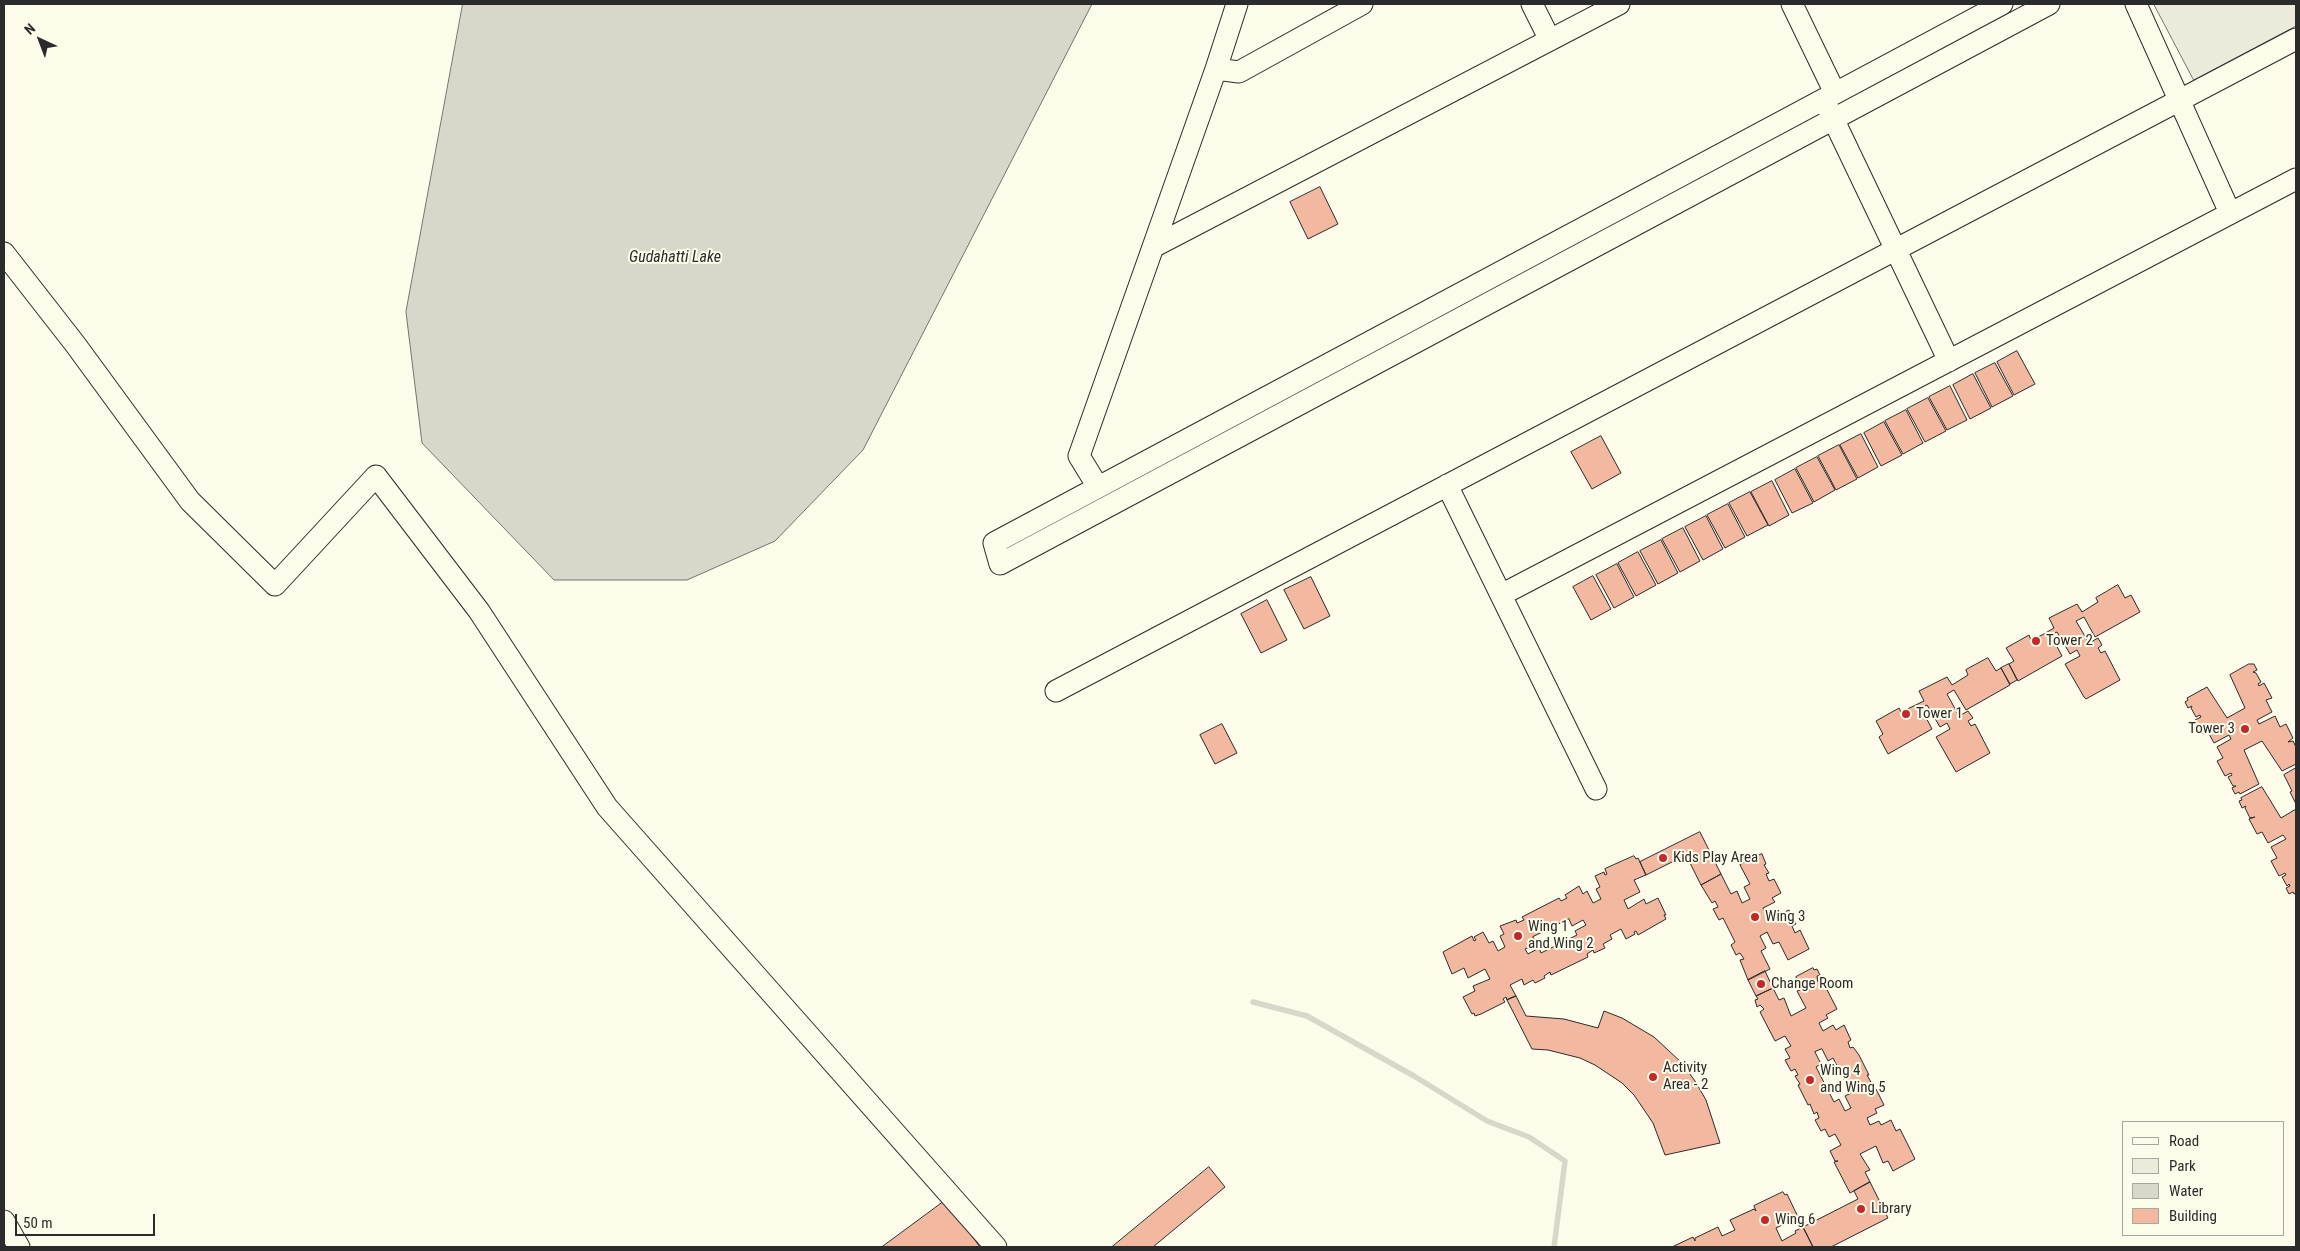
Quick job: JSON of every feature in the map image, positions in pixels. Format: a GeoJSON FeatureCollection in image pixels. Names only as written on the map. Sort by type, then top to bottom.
{"type":"FeatureCollection","features":[{"type":"Feature","properties":{"kind":"street"},"geometry":{"type":"LineString","coordinates":[[1098,487],[1079,456],[1216,69],[1237,4]]}},
{"type":"Feature","properties":{"kind":"street"},"geometry":{"type":"LineString","coordinates":[[1216,69],[1239,72],[1362,4]]}},
{"type":"Feature","properties":{"kind":"street"},"geometry":{"type":"LineString","coordinates":[[1532,4],[1550,40]]}},
{"type":"Feature","properties":{"kind":"street"},"geometry":{"type":"LineString","coordinates":[[1153,247],[1620,4]]}},
{"type":"Feature","properties":{"kind":"street"},"geometry":{"type":"LineString","coordinates":[[1792,4],[1829,96],[1834,119],[1949,361]]}},
{"type":"Feature","properties":{"kind":"street"},"geometry":{"type":"LineString","coordinates":[[2002,4],[994,543],[1000,564],[2049,4]]}},
{"type":"Feature","properties":{"kind":"street"},"geometry":{"type":"LineString","coordinates":[[2136,4],[2230,213]]}},
{"type":"Feature","properties":{"kind":"street"},"geometry":{"type":"LineString","coordinates":[[1056,691],[2296,39]]}},
{"type":"Feature","properties":{"kind":"street"},"geometry":{"type":"LineString","coordinates":[[1500,595],[2296,179]]}},
{"type":"Feature","properties":{"kind":"street"},"geometry":{"type":"LineString","coordinates":[[4,253],[75,344],[190,501],[275,585],[376,476],[479,611],[607,807],[996,1247]]}},
{"type":"Feature","properties":{"kind":"street"},"geometry":{"type":"LineString","coordinates":[[1447,485],[1596,789]]}},
{"type":"Feature","properties":{"kind":"street"},"geometry":{"type":"LineString","coordinates":[[4,1221],[19,1247]]}},
{"type":"Feature","properties":{"kind":"green space"},"geometry":{"type":"Polygon","coordinates":[[[2154,4],[2296,4],[2296,26],[2194,80],[2154,4]]]}},
{"type":"Feature","properties":{"kind":"water","name":"Gudahatti Lake"},"geometry":{"type":"Polygon","coordinates":[[[463,4],[1092,4],[863,450],[775,541],[687,580],[554,580],[422,443],[406,312],[463,4]]]}},
{"type":"Feature","properties":{"kind":"building"},"geometry":{"type":"Polygon","coordinates":[[[1320,187],[1338,224],[1308,239],[1290,202],[1320,187]]]}},
{"type":"Feature","properties":{"kind":"building"},"geometry":{"type":"Polygon","coordinates":[[[2017,351],[2035,384],[2014,395],[1997,362],[2017,351]]]}},
{"type":"Feature","properties":{"kind":"building"},"geometry":{"type":"Polygon","coordinates":[[[1995,363],[2013,396],[1992,407],[1975,373],[1995,363]]]}},
{"type":"Feature","properties":{"kind":"building"},"geometry":{"type":"Polygon","coordinates":[[[1973,374],[1991,408],[1970,419],[1953,385],[1973,374]]]}},
{"type":"Feature","properties":{"kind":"building"},"geometry":{"type":"Polygon","coordinates":[[[1950,386],[1967,420],[1947,430],[1929,397],[1950,386]]]}},
{"type":"Feature","properties":{"kind":"building"},"geometry":{"type":"Polygon","coordinates":[[[1928,398],[1946,431],[1925,442],[1907,409],[1928,398]]]}},
{"type":"Feature","properties":{"kind":"building"},"geometry":{"type":"Polygon","coordinates":[[[1906,410],[1923,443],[1903,454],[1885,421],[1906,410]]]}},
{"type":"Feature","properties":{"kind":"building"},"geometry":{"type":"Polygon","coordinates":[[[1884,422],[1902,455],[1881,466],[1864,433],[1884,422]]]}},
{"type":"Feature","properties":{"kind":"building"},"geometry":{"type":"Polygon","coordinates":[[[1861,434],[1878,467],[1858,478],[1840,445],[1861,434]]]}},
{"type":"Feature","properties":{"kind":"building"},"geometry":{"type":"Polygon","coordinates":[[[1601,436],[1621,473],[1592,489],[1571,452],[1601,436]]]}},
{"type":"Feature","properties":{"kind":"building"},"geometry":{"type":"Polygon","coordinates":[[[1839,445],[1857,479],[1836,490],[1818,456],[1839,445]]]}},
{"type":"Feature","properties":{"kind":"building"},"geometry":{"type":"Polygon","coordinates":[[[1817,457],[1835,490],[1814,502],[1796,468],[1817,457]]]}},
{"type":"Feature","properties":{"kind":"building"},"geometry":{"type":"Polygon","coordinates":[[[1795,469],[1813,503],[1792,513],[1775,480],[1795,469]]]}},
{"type":"Feature","properties":{"kind":"building"},"geometry":{"type":"Polygon","coordinates":[[[1772,481],[1789,515],[1769,526],[1751,492],[1772,481]]]}},
{"type":"Feature","properties":{"kind":"building"},"geometry":{"type":"Polygon","coordinates":[[[1750,492],[1768,525],[1747,536],[1729,503],[1750,492]]]}},
{"type":"Feature","properties":{"kind":"building"},"geometry":{"type":"Polygon","coordinates":[[[1728,504],[1745,537],[1725,548],[1707,515],[1728,504]]]}},
{"type":"Feature","properties":{"kind":"building"},"geometry":{"type":"Polygon","coordinates":[[[1706,516],[1723,549],[1703,560],[1685,527],[1706,516]]]}},
{"type":"Feature","properties":{"kind":"building"},"geometry":{"type":"Polygon","coordinates":[[[1683,528],[1700,561],[1680,572],[1662,539],[1683,528]]]}},
{"type":"Feature","properties":{"kind":"building"},"geometry":{"type":"Polygon","coordinates":[[[1661,540],[1678,573],[1658,584],[1640,551],[1661,540]]]}},
{"type":"Feature","properties":{"kind":"building"},"geometry":{"type":"Polygon","coordinates":[[[1638,552],[1656,585],[1636,596],[1618,563],[1638,552]]]}},
{"type":"Feature","properties":{"kind":"building"},"geometry":{"type":"Polygon","coordinates":[[[1617,564],[1634,597],[1614,608],[1596,575],[1617,564]]]}},
{"type":"Feature","properties":{"kind":"building"},"geometry":{"type":"Polygon","coordinates":[[[1593,576],[1611,609],[1591,620],[1573,587],[1593,576]]]}},
{"type":"Feature","properties":{"kind":"building"},"geometry":{"type":"Polygon","coordinates":[[[1311,577],[1330,616],[1304,629],[1284,590],[1311,577]]]}},
{"type":"Feature","properties":{"kind":"building","name":"Tower 2"},"geometry":{"type":"Polygon","coordinates":[[[2118,585],[2125,598],[2131,595],[2140,612],[2095,637],[2084,617],[2076,621],[2089,643],[2098,638],[2102,645],[2098,648],[2101,653],[2105,651],[2120,680],[2086,699],[2065,664],[2080,656],[2077,650],[2070,654],[2057,632],[2051,635],[2062,656],[2018,681],[2009,664],[2014,661],[2006,648],[2029,635],[2031,640],[2042,635],[2054,628],[2049,618],[2077,604],[2082,612],[2098,602],[2096,598],[2118,585]]]}},
{"type":"Feature","properties":{"kind":"building"},"geometry":{"type":"Polygon","coordinates":[[[1267,600],[1287,640],[1261,653],[1241,614],[1267,600]]]}},
{"type":"Feature","properties":{"kind":"building","name":"Tower 1"},"geometry":{"type":"Polygon","coordinates":[[[1988,658],[1996,671],[2001,668],[2010,685],[1966,710],[1954,690],[1947,694],[1959,716],[1968,711],[1973,718],[1968,721],[1971,726],[1975,724],[1990,753],[1956,772],[1936,737],[1950,729],[1947,723],[1940,727],[1927,705],[1921,708],[1932,729],[1888,754],[1879,737],[1883,734],[1876,721],[1899,708],[1901,712],[1924,701],[1919,691],[1947,677],[1952,685],[1968,675],[1966,670],[1988,658]]]}},
{"type":"Feature","properties":{"kind":"building"},"geometry":{"type":"Polygon","coordinates":[[[2009,664],[2017,680],[2010,684],[2001,668],[2009,664]]]}},
{"type":"Feature","properties":{"kind":"building","name":"Tower 3"},"geometry":{"type":"Polygon","coordinates":[[[2249,664],[2254,664],[2257,670],[2253,672],[2256,673],[2261,682],[2258,684],[2259,686],[2264,683],[2272,698],[2266,700],[2272,712],[2257,720],[2259,724],[2275,716],[2280,727],[2286,724],[2293,738],[2288,742],[2293,741],[2296,747],[2296,764],[2282,771],[2262,741],[2244,750],[2259,784],[2240,794],[2239,792],[2235,794],[2232,788],[2236,786],[2233,786],[2228,777],[2232,775],[2231,773],[2225,776],[2217,761],[2223,758],[2217,747],[2231,739],[2229,735],[2214,743],[2208,732],[2203,734],[2195,720],[2201,717],[2200,715],[2196,717],[2191,708],[2192,706],[2188,708],[2185,702],[2188,700],[2187,698],[2207,687],[2227,718],[2245,708],[2230,675],[2249,664]]]}},
{"type":"Feature","properties":{"kind":"building"},"geometry":{"type":"Polygon","coordinates":[[[1222,724],[1237,753],[1215,764],[1200,735],[1222,724]]]}},
{"type":"Feature","properties":{"kind":"building"},"geometry":{"type":"Polygon","coordinates":[[[2296,768],[2296,804],[2284,775],[2296,768]]]}},
{"type":"Feature","properties":{"kind":"building"},"geometry":{"type":"Polygon","coordinates":[[[2262,787],[2281,818],[2296,809],[2296,893],[2294,894],[2293,892],[2289,894],[2286,888],[2290,886],[2289,884],[2287,886],[2282,877],[2286,875],[2285,873],[2279,876],[2271,861],[2277,858],[2271,847],[2286,839],[2283,835],[2268,843],[2262,832],[2257,834],[2249,819],[2255,817],[2250,818],[2245,808],[2246,806],[2242,808],[2239,801],[2242,800],[2241,798],[2262,787]]]}},
{"type":"Feature","properties":{"kind":"building","name":"Kids Play Area"},"geometry":{"type":"Polygon","coordinates":[[[1700,832],[1721,874],[1701,885],[1686,855],[1646,875],[1640,862],[1700,832]]]}},
{"type":"Feature","properties":{"kind":"building","name":"Wing 3"},"geometry":{"type":"Polygon","coordinates":[[[1762,854],[1766,864],[1764,865],[1769,873],[1766,874],[1769,881],[1774,879],[1781,893],[1772,898],[1775,902],[1763,908],[1767,916],[1778,910],[1780,914],[1789,910],[1796,924],[1792,926],[1795,933],[1800,930],[1809,949],[1788,960],[1779,942],[1773,944],[1767,932],[1760,936],[1766,948],[1761,951],[1770,969],[1748,980],[1740,960],[1744,959],[1740,953],[1736,955],[1731,945],[1735,942],[1723,918],[1719,920],[1713,909],[1718,907],[1715,901],[1712,903],[1701,885],[1721,874],[1731,894],[1737,891],[1742,903],[1750,899],[1744,887],[1750,884],[1740,865],[1762,854]]]}},
{"type":"Feature","properties":{"kind":"building","name":"Wing 1 and Wing 2"},"geometry":{"type":"Polygon","coordinates":[[[1634,856],[1636,859],[1638,858],[1646,875],[1634,880],[1640,892],[1624,900],[1628,909],[1644,899],[1646,904],[1658,898],[1666,919],[1638,935],[1636,931],[1634,932],[1635,934],[1626,939],[1621,929],[1610,935],[1612,939],[1603,944],[1605,948],[1594,953],[1593,950],[1587,954],[1588,957],[1551,975],[1550,972],[1544,976],[1545,978],[1535,983],[1533,980],[1524,985],[1522,979],[1510,985],[1516,996],[1507,1000],[1506,997],[1503,999],[1505,1002],[1481,1014],[1475,1016],[1474,1013],[1472,1014],[1463,997],[1475,991],[1473,986],[1490,979],[1485,969],[1468,978],[1464,968],[1452,974],[1443,952],[1472,936],[1474,941],[1476,940],[1474,937],[1483,932],[1489,943],[1493,941],[1498,951],[1505,947],[1500,936],[1504,934],[1500,926],[1516,920],[1517,923],[1524,920],[1522,917],[1559,898],[1561,901],[1567,898],[1565,895],[1579,886],[1583,894],[1587,891],[1593,903],[1601,899],[1596,889],[1600,887],[1595,876],[1604,872],[1605,875],[1607,874],[1605,869],[1634,856]],[[1569,919],[1533,937],[1537,944],[1525,949],[1528,954],[1539,948],[1541,953],[1577,935],[1575,931],[1586,925],[1583,920],[1572,926],[1569,919]]]}},
{"type":"Feature","properties":{"kind":"building","name":"Wing 4 and Wing 5"},"geometry":{"type":"Polygon","coordinates":[[[1813,968],[1814,970],[1817,969],[1820,975],[1817,976],[1818,982],[1822,980],[1837,1009],[1826,1015],[1828,1018],[1819,1023],[1823,1031],[1833,1025],[1836,1030],[1844,1025],[1851,1040],[1848,1042],[1850,1048],[1853,1047],[1859,1055],[1869,1075],[1867,1075],[1872,1084],[1869,1085],[1872,1091],[1876,1089],[1884,1105],[1875,1109],[1877,1113],[1867,1118],[1870,1125],[1879,1121],[1881,1125],[1891,1120],[1896,1131],[1900,1129],[1915,1159],[1893,1171],[1888,1161],[1883,1163],[1876,1146],[1860,1154],[1870,1170],[1865,1172],[1870,1182],[1850,1193],[1834,1162],[1838,1161],[1835,1161],[1830,1151],[1841,1145],[1835,1134],[1829,1137],[1825,1129],[1821,1131],[1815,1120],[1819,1118],[1817,1112],[1814,1114],[1810,1104],[1808,1105],[1798,1085],[1800,1084],[1795,1076],[1798,1075],[1795,1069],[1791,1071],[1785,1060],[1790,1058],[1785,1049],[1791,1046],[1785,1036],[1775,1041],[1760,1012],[1764,1009],[1760,1005],[1757,1007],[1755,1000],[1758,999],[1756,996],[1773,988],[1779,1000],[1784,998],[1791,1016],[1806,1008],[1797,991],[1802,989],[1796,977],[1813,968]],[[1822,1049],[1815,1052],[1821,1064],[1816,1067],[1834,1102],[1839,1099],[1845,1111],[1851,1108],[1845,1096],[1851,1093],[1833,1058],[1828,1061],[1822,1049]]]}},
{"type":"Feature","properties":{"kind":"building","name":"Change Room"},"geometry":{"type":"Polygon","coordinates":[[[1765,971],[1773,988],[1756,996],[1748,980],[1765,971]]]}},
{"type":"Feature","properties":{"kind":"building","name":"Activity Area - 2"},"geometry":{"type":"Polygon","coordinates":[[[1516,996],[1526,1016],[1564,1019],[1598,1028],[1604,1011],[1622,1018],[1654,1037],[1682,1063],[1695,1081],[1706,1100],[1720,1143],[1665,1155],[1653,1123],[1634,1095],[1622,1083],[1595,1065],[1580,1058],[1548,1050],[1532,1049],[1507,1000],[1516,996]]]}},
{"type":"Feature","properties":{"kind":"building"},"geometry":{"type":"Polygon","coordinates":[[[1209,1167],[1225,1187],[1153,1247],[1112,1247],[1209,1167]]]}},
{"type":"Feature","properties":{"kind":"building","name":"Library"},"geometry":{"type":"Polygon","coordinates":[[[1870,1182],[1888,1218],[1831,1247],[1813,1247],[1803,1227],[1858,1199],[1854,1191],[1870,1182]]]}},
{"type":"Feature","properties":{"kind":"building","name":"Wing 6"},"geometry":{"type":"Polygon","coordinates":[[[1783,1192],[1785,1195],[1787,1194],[1799,1219],[1776,1228],[1782,1241],[1803,1227],[1813,1247],[1672,1247],[1693,1237],[1695,1241],[1695,1238],[1718,1227],[1722,1236],[1735,1230],[1730,1220],[1754,1209],[1756,1211],[1754,1206],[1783,1192]]]}},
{"type":"Feature","properties":{"kind":"building"},"geometry":{"type":"Polygon","coordinates":[[[946,1200],[980,1247],[882,1247],[946,1200]]]}},
{"type":"Feature","properties":{"kind":"waterway"},"geometry":{"type":"LineString","coordinates":[[1253,1002],[1307,1016],[1414,1076],[1487,1121],[1529,1137],[1565,1161],[1554,1247]]}},
{"type":"Feature","properties":{"kind":"place","name":"Tower 2"},"geometry":{"type":"Point","coordinates":[2036,641]}},
{"type":"Feature","properties":{"kind":"place","name":"Tower 1"},"geometry":{"type":"Point","coordinates":[1906,714]}},
{"type":"Feature","properties":{"kind":"place","name":"Tower 3"},"geometry":{"type":"Point","coordinates":[2245,729]}},
{"type":"Feature","properties":{"kind":"place","name":"Kids Play Area"},"geometry":{"type":"Point","coordinates":[1663,858]}},
{"type":"Feature","properties":{"kind":"place","name":"Wing 3"},"geometry":{"type":"Point","coordinates":[1755,917]}},
{"type":"Feature","properties":{"kind":"place","name":"Wing 1 and Wing 2"},"geometry":{"type":"Point","coordinates":[1518,936]}},
{"type":"Feature","properties":{"kind":"place","name":"Change Room"},"geometry":{"type":"Point","coordinates":[1761,984]}},
{"type":"Feature","properties":{"kind":"place","name":"Activity Area - 2"},"geometry":{"type":"Point","coordinates":[1653,1077]}},
{"type":"Feature","properties":{"kind":"place","name":"Wing 4 and Wing 5"},"geometry":{"type":"Point","coordinates":[1810,1080]}},
{"type":"Feature","properties":{"kind":"place","name":"Library"},"geometry":{"type":"Point","coordinates":[1861,1209]}},
{"type":"Feature","properties":{"kind":"place","name":"Wing 6"},"geometry":{"type":"Point","coordinates":[1765,1220]}}]}
